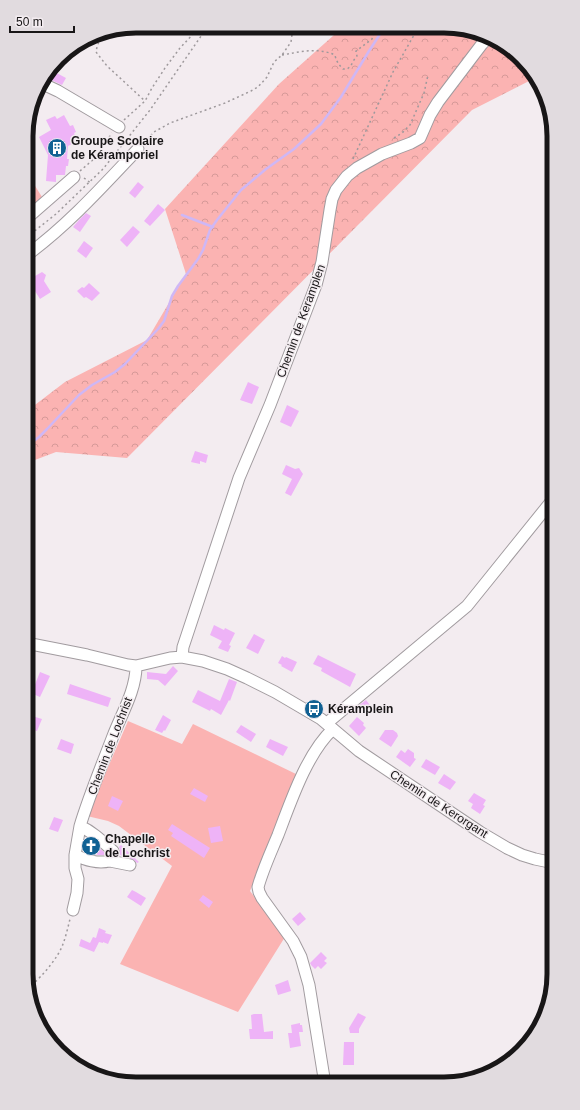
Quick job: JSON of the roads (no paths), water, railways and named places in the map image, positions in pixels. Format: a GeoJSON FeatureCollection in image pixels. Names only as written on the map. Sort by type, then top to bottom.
{"type":"FeatureCollection","features":[{"type":"Feature","properties":{"kind":"street","name":"Chemin de Keramplen"},"geometry":{"type":"LineString","coordinates":[[182,657],[186,635],[232,499],[316,285],[322,262],[332,199],[336,190],[347,176],[357,168],[382,154],[420,138],[430,115],[438,102],[485,42]]}},
{"type":"Feature","properties":{"kind":"street"},"geometry":{"type":"LineString","coordinates":[[46,85],[118,126]]}},
{"type":"Feature","properties":{"kind":"street"},"geometry":{"type":"LineString","coordinates":[[33,250],[85,204],[138,149]]}},
{"type":"Feature","properties":{"kind":"street"},"geometry":{"type":"LineString","coordinates":[[33,213],[76,176]]}},
{"type":"Feature","properties":{"kind":"street"},"geometry":{"type":"LineString","coordinates":[[324,1077],[309,985],[301,957],[290,936],[258,892],[258,887],[287,809],[301,778],[330,726],[467,606],[547,507]]}},
{"type":"Feature","properties":{"kind":"street"},"geometry":{"type":"LineString","coordinates":[[33,645],[136,666],[170,658],[182,657]]}},
{"type":"Feature","properties":{"kind":"street","name":"Chemin de Kerorgant"},"geometry":{"type":"LineString","coordinates":[[182,657],[209,663],[247,678],[307,710],[330,726],[365,755],[480,832],[522,855],[547,862]]}},
{"type":"Feature","properties":{"kind":"street","name":"Chemin de Lochrist"},"geometry":{"type":"LineString","coordinates":[[73,910],[77,893],[78,879],[75,855],[80,826],[112,738],[133,689],[136,666]]}},
{"type":"Feature","properties":{"kind":"street"},"geometry":{"type":"LineString","coordinates":[[80,826],[92,832],[113,851],[110,861]]}},
{"type":"Feature","properties":{"kind":"street"},"geometry":{"type":"LineString","coordinates":[[75,855],[97,862],[103,863],[110,861],[130,865]]}},
{"type":"Feature","properties":{"kind":"waterway"},"geometry":{"type":"LineString","coordinates":[[33,442],[79,395],[125,364],[158,329],[164,321],[172,296],[198,259],[210,230],[217,220],[241,190],[266,169],[294,149],[321,124],[341,97],[381,33]]}},
{"type":"Feature","properties":{"kind":"waterway"},"geometry":{"type":"LineString","coordinates":[[182,215],[213,227]]}},
{"type":"Feature","properties":{"kind":"place","name":"Groupe Scolaire de Kéramporiel"},"geometry":{"type":"Point","coordinates":[57,148]}},
{"type":"Feature","properties":{"kind":"place","name":"Kéramplein"},"geometry":{"type":"Point","coordinates":[314,709]}},
{"type":"Feature","properties":{"kind":"place","name":"Chapelle de Lochrist"},"geometry":{"type":"Point","coordinates":[91,846]}}]}
